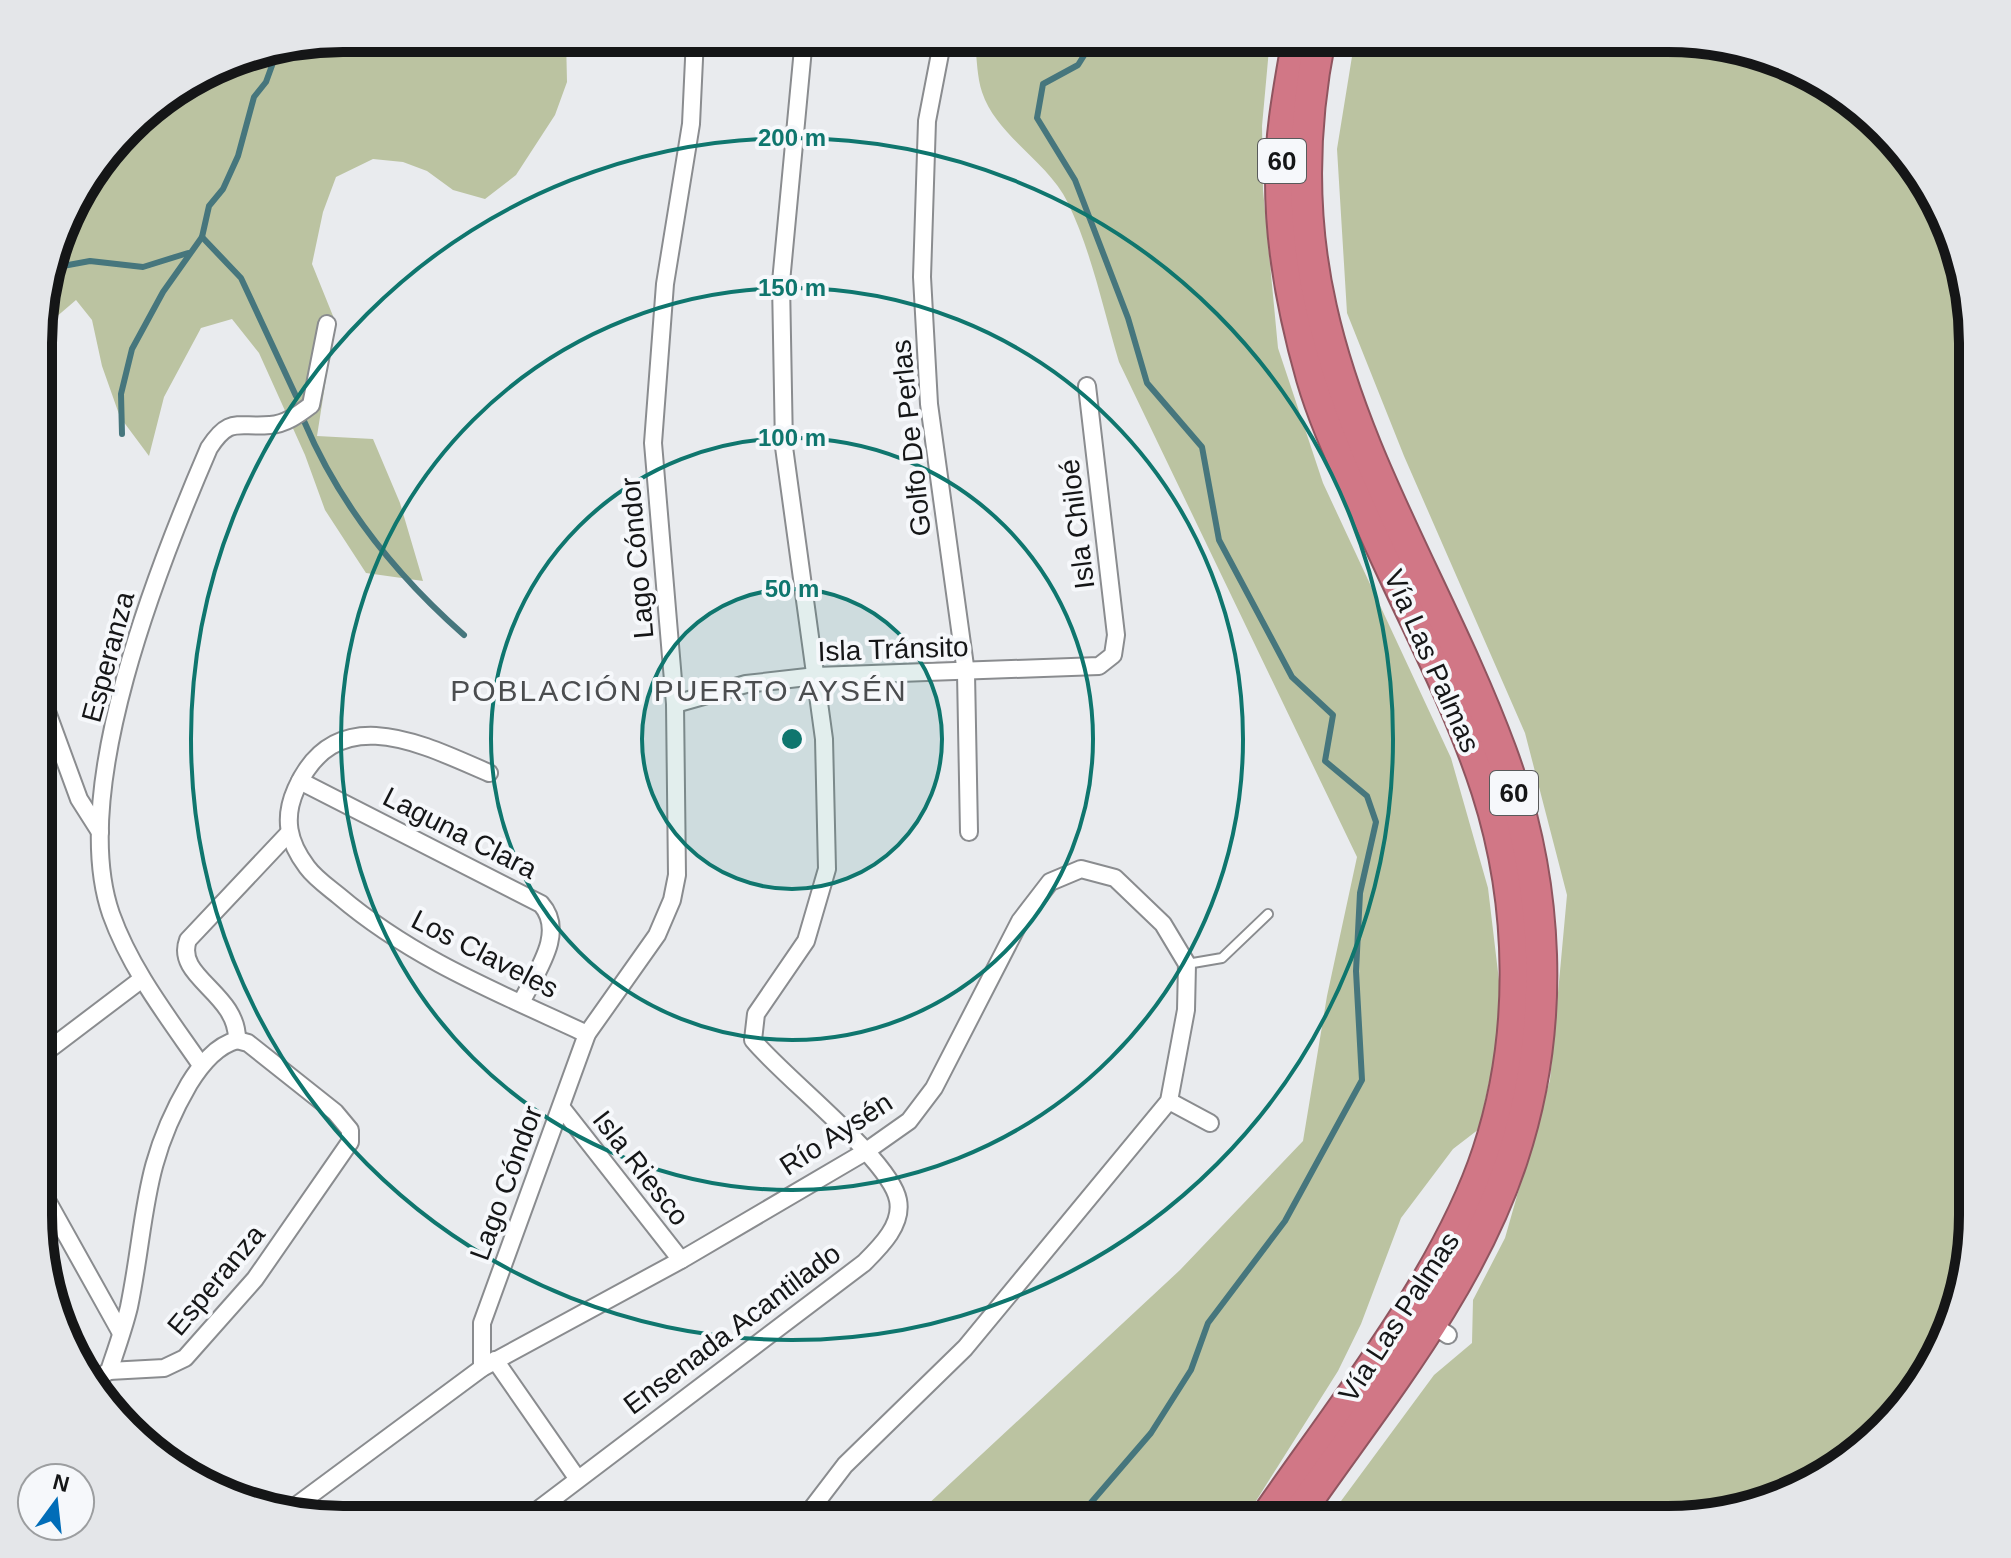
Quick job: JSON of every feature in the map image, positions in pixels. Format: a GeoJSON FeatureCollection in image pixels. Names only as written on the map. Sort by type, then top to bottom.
{"type":"FeatureCollection","features":[{"type":"Feature","properties":{"kind":"highway","name":"Vía Las Palmas"},"geometry":{"type":"LineString","coordinates":[[1274,1506],[1393,1332],[1457,1227],[1483,1166],[1499,1116],[1511,1051],[1515,998],[1515,957],[1505,865],[1488,792],[1348,471],[1313,383],[1301,332],[1290,284],[1281,181],[1296,52]]}},
{"type":"Feature","properties":{"kind":"highway","name":"Vía Las Palmas"},"geometry":{"type":"LineString","coordinates":[[1305,1506],[1440,1329],[1513,1158],[1524,1118],[1538,1039],[1540,920],[1528,846],[1499,748],[1382,485],[1346,393],[1321,307],[1309,234],[1306,177],[1311,92],[1318,52]]}},
{"type":"Feature","properties":{"kind":"street","name":"Lago Cóndor"},"geometry":{"type":"LineString","coordinates":[[489,1364],[482,1323],[587,1034],[657,935],[672,900],[677,875],[675,704],[653,443],[665,284],[691,124],[694,52]]}},
{"type":"Feature","properties":{"kind":"street"},"geometry":{"type":"LineString","coordinates":[[803,52],[781,297],[784,447],[816,676],[826,781],[827,869],[806,941],[756,1014],[753,1040],[865,1152]]}},
{"type":"Feature","properties":{"kind":"street","name":"Golfo De Perlas"},"geometry":{"type":"LineString","coordinates":[[940,52],[927,121],[922,277],[929,404],[966,673],[971,762],[969,832]]}},
{"type":"Feature","properties":{"kind":"street","name":"Esperanza"},"geometry":{"type":"LineString","coordinates":[[201,1065],[142,979],[111,913],[100,832],[120,699],[147,606],[209,448],[221,429],[232,425],[273,426],[295,417],[311,405],[327,324]]}},
{"type":"Feature","properties":{"kind":"street","name":"Isla Chiloé"},"geometry":{"type":"LineString","coordinates":[[1087,386],[1116,635],[1113,655]]}},
{"type":"Feature","properties":{"kind":"street","name":"Isla Tránsito"},"geometry":{"type":"LineString","coordinates":[[675,704],[746,684],[816,676],[1099,666],[1113,655]]}},
{"type":"Feature","properties":{"kind":"street"},"geometry":{"type":"LineString","coordinates":[[52,725],[79,799],[100,832]]}},
{"type":"Feature","properties":{"kind":"street"},"geometry":{"type":"LineString","coordinates":[[101,1376],[109,1371],[119,1341],[153,1159],[173,1112],[201,1065],[227,1042],[237,1040],[237,1025],[231,1010],[189,965],[184,951],[188,940],[287,835],[291,803],[300,781],[319,752],[346,736],[383,735],[438,751],[489,773]]}},
{"type":"Feature","properties":{"kind":"street","name":"Laguna Clara"},"geometry":{"type":"LineString","coordinates":[[300,781],[541,904],[551,916],[553,933],[521,1003]]}},
{"type":"Feature","properties":{"kind":"street","name":"Los Claveles"},"geometry":{"type":"LineString","coordinates":[[287,835],[308,869],[410,950],[587,1034]]}},
{"type":"Feature","properties":{"kind":"street","name":"Río Aysén"},"geometry":{"type":"LineString","coordinates":[[300,1503],[489,1364],[681,1260],[865,1152],[909,1121],[934,1088],[1020,921],[1050,882],[1081,869],[1115,878],[1163,924],[1187,964]]}},
{"type":"Feature","properties":{"kind":"street"},"geometry":{"type":"LineString","coordinates":[[814,1506],[845,1465],[965,1348],[1169,1101],[1186,1010],[1187,964]]}},
{"type":"Feature","properties":{"kind":"street"},"geometry":{"type":"LineString","coordinates":[[52,1047],[142,979]]}},
{"type":"Feature","properties":{"kind":"street","name":"Esperanza"},"geometry":{"type":"LineString","coordinates":[[109,1371],[164,1368],[185,1358],[255,1279],[350,1142],[350,1130],[335,1112],[248,1043],[237,1040]]}},
{"type":"Feature","properties":{"kind":"street"},"geometry":{"type":"LineString","coordinates":[[1169,1101],[1210,1123]]}},
{"type":"Feature","properties":{"kind":"street","name":"Isla Riesco"},"geometry":{"type":"LineString","coordinates":[[561,1107],[681,1260]]}},
{"type":"Feature","properties":{"kind":"street","name":"Ensenada Acantilado"},"geometry":{"type":"LineString","coordinates":[[542,1506],[864,1263],[887,1239],[899,1203],[893,1185],[865,1152]]}},
{"type":"Feature","properties":{"kind":"street"},"geometry":{"type":"LineString","coordinates":[[52,1211],[119,1341]]}},
{"type":"Feature","properties":{"kind":"street"},"geometry":{"type":"LineString","coordinates":[[489,1364],[577,1478]]}},
{"type":"Feature","properties":{"kind":"lane"},"geometry":{"type":"LineString","coordinates":[[1187,964],[1222,958],[1268,914]]}},
{"type":"Feature","properties":{"kind":"green space"},"geometry":{"type":"Polygon","coordinates":[[[566,52],[567,82],[555,115],[516,175],[485,199],[453,190],[427,171],[403,162],[373,159],[336,177],[323,212],[312,264],[335,321],[317,436],[373,439],[400,503],[423,581],[366,573],[325,510],[305,455],[259,353],[232,319],[201,328],[164,397],[149,456],[120,417],[102,366],[92,320],[76,300],[53,320],[67,249],[101,181],[124,151],[151,124],[181,101],[214,82],[249,67],[305,54],[566,52]]]}},
{"type":"Feature","properties":{"kind":"green space"},"geometry":{"type":"Polygon","coordinates":[[[976,52],[1269,52],[1262,126],[1263,190],[1278,348],[1323,483],[1451,758],[1488,888],[1500,989],[1498,1041],[1479,1129],[1453,1149],[1401,1218],[1361,1324],[1338,1371],[1253,1506],[926,1506],[1180,1270],[1303,1141],[1327,996],[1357,857],[1119,362],[1090,261],[1068,203],[1048,174],[989,108],[977,68],[976,52]]]}},
{"type":"Feature","properties":{"kind":"green space"},"geometry":{"type":"Polygon","coordinates":[[[1353,52],[1706,54],[1762,67],[1797,82],[1830,101],[1860,124],[1887,151],[1910,181],[1944,249],[1957,305],[1959,343],[1957,1253],[1944,1309],[1929,1344],[1910,1377],[1887,1407],[1860,1434],[1830,1457],[1762,1491],[1706,1504],[1668,1506],[1337,1506],[1434,1375],[1472,1343],[1473,1300],[1505,1238],[1550,1080],[1567,895],[1525,733],[1404,456],[1347,313],[1337,149],[1353,52]]]}},
{"type":"Feature","properties":{"kind":"waterway"},"geometry":{"type":"LineString","coordinates":[[1086,52],[1078,65],[1043,84],[1037,118],[1075,180],[1128,318],[1147,383],[1202,447],[1219,540],[1292,677],[1333,715],[1325,761],[1367,796],[1376,822],[1360,893],[1356,971],[1362,1080],[1285,1221],[1208,1323],[1191,1370],[1151,1433],[1088,1506]]}},
{"type":"Feature","properties":{"kind":"waterway"},"geometry":{"type":"LineString","coordinates":[[122,434],[121,394],[132,349],[163,292],[202,237],[209,206],[223,189],[238,156],[254,97],[266,82],[274,61]]}},
{"type":"Feature","properties":{"kind":"waterway"},"geometry":{"type":"LineString","coordinates":[[202,237],[241,278],[296,396]]}},
{"type":"Feature","properties":{"kind":"waterway"},"geometry":{"type":"LineString","coordinates":[[63,266],[90,261],[143,267],[188,253]]}},
{"type":"Feature","properties":{"kind":"waterway"},"geometry":{"type":"LineString","coordinates":[[304,421],[334,481],[372,537],[416,588],[464,635]]}},
{"type":"Feature","properties":{"kind":"district","name":"POBLACIÓN PUERTO AYSÉN"},"geometry":{"type":"Point","coordinates":[679,690]}}]}
